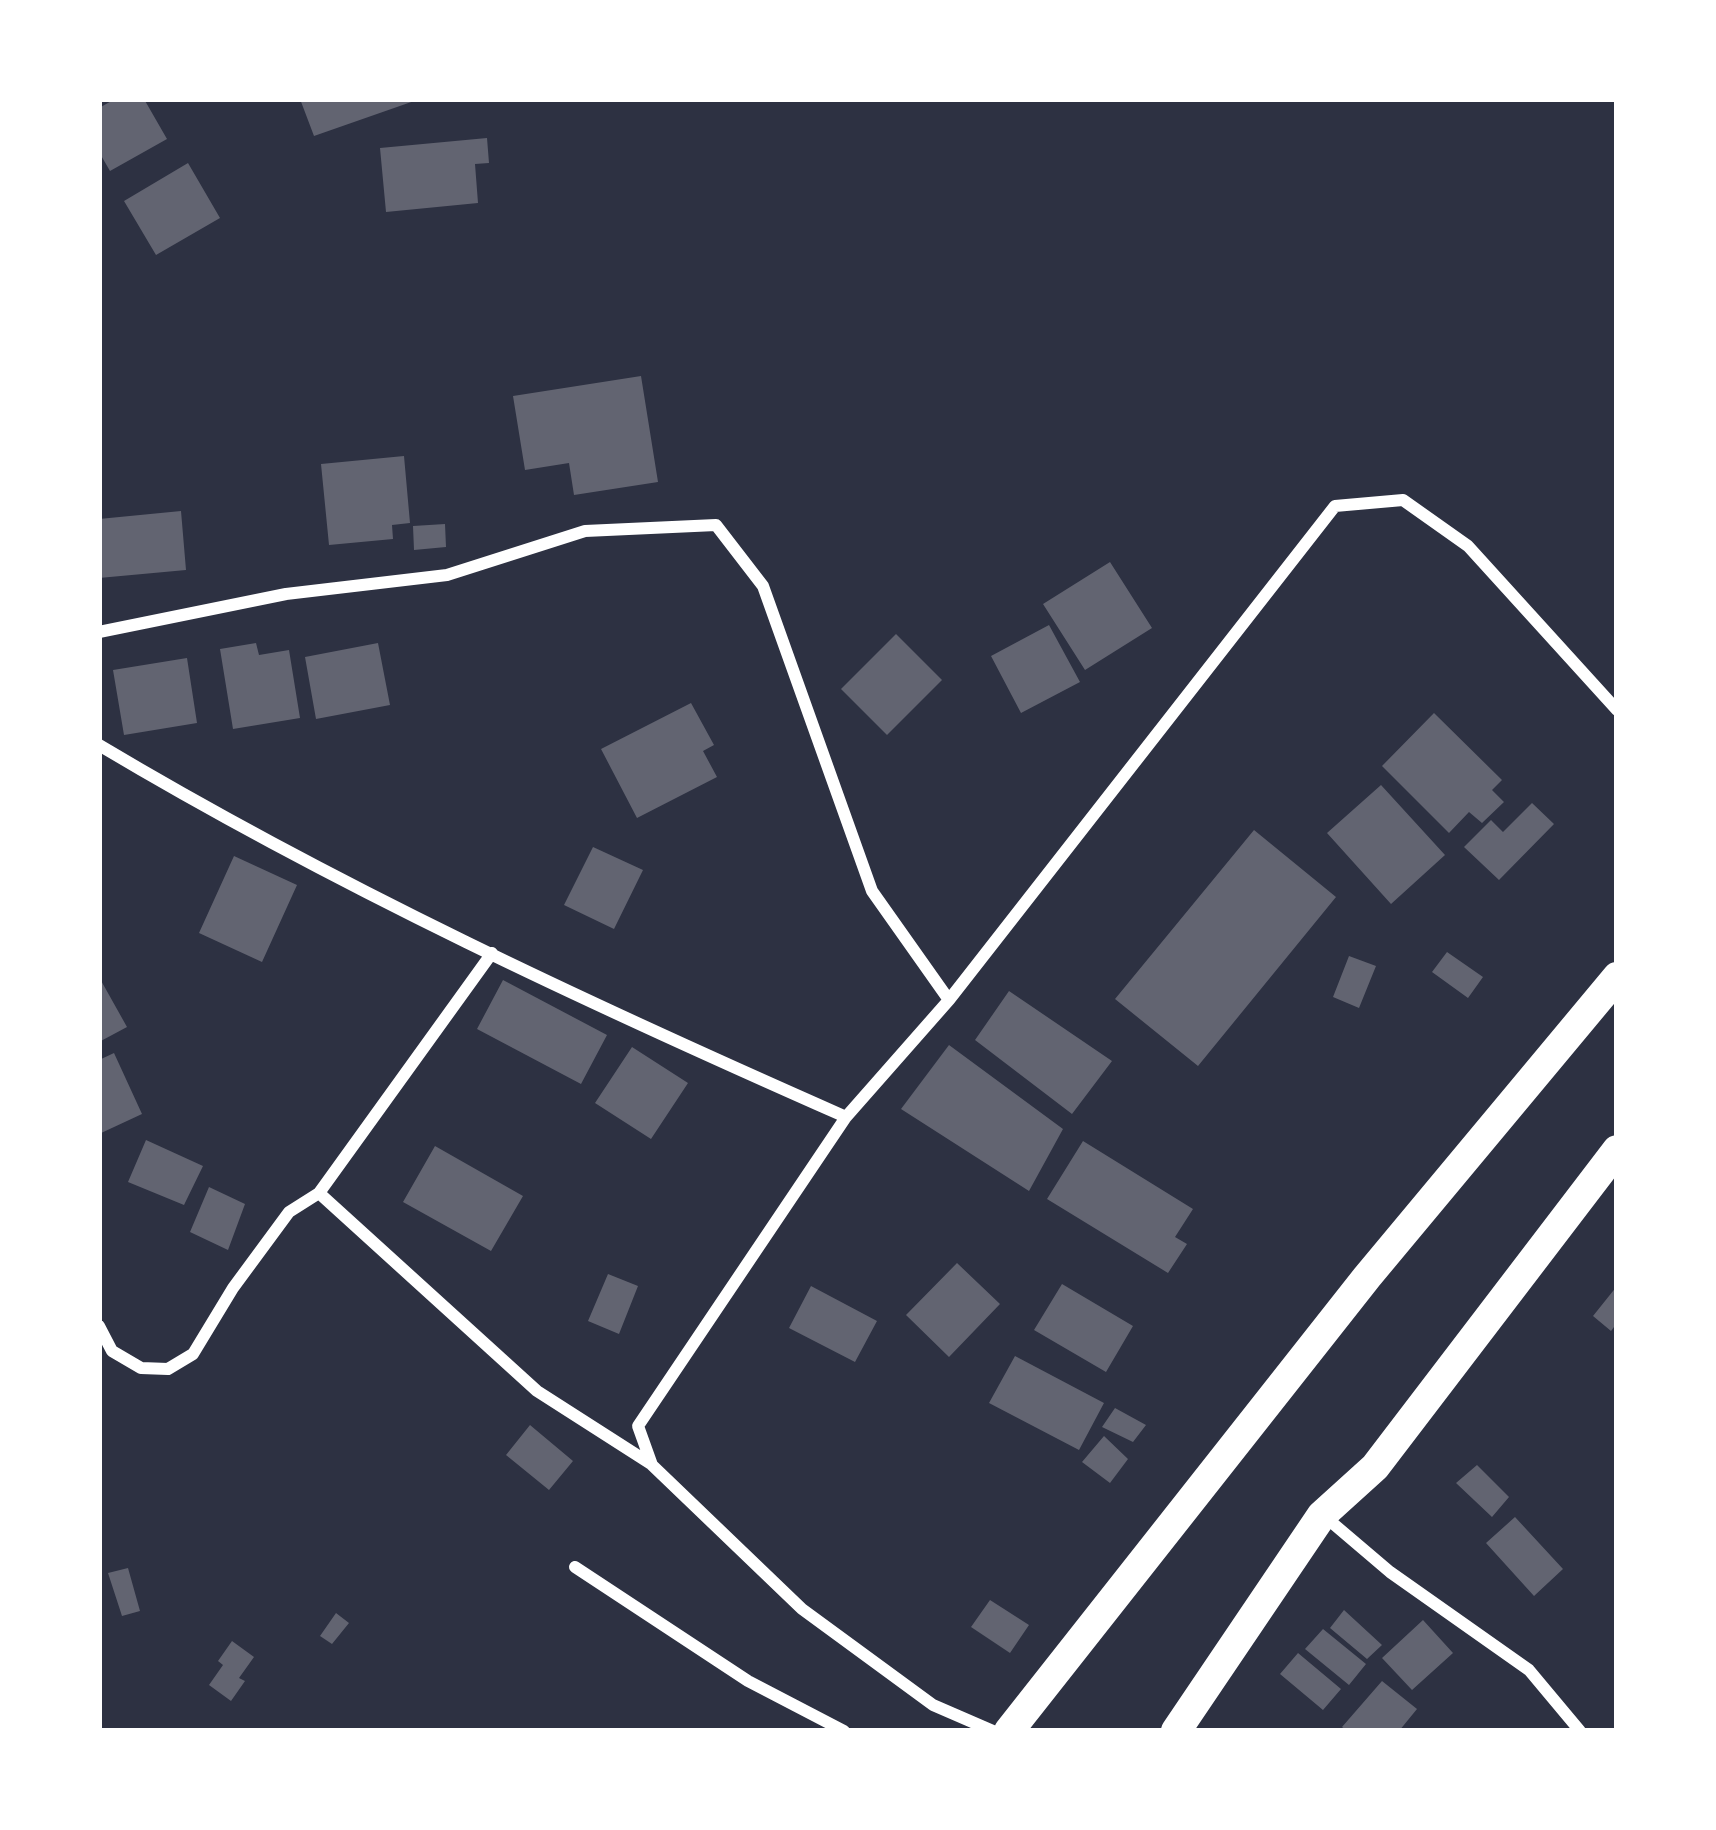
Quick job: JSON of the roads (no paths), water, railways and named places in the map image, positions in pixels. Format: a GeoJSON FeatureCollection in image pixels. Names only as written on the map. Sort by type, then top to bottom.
{"type":"FeatureCollection","features":[{"type":"Feature","properties":{"kind":"main road"},"geometry":{"type":"LineString","coordinates":[[1009,1731],[1367,1277],[1617,977]]}},
{"type":"Feature","properties":{"kind":"main road"},"geometry":{"type":"LineString","coordinates":[[1176,1731],[1322,1515],[1375,1467],[1617,1150]]}},
{"type":"Feature","properties":{"kind":"street"},"geometry":{"type":"LineString","coordinates":[[652,1465],[638,1426],[846,1118],[949,1000],[1335,506],[1402,500],[1468,546],[1617,710]]}},
{"type":"Feature","properties":{"kind":"street"},"geometry":{"type":"LineString","coordinates":[[99,632],[286,594],[447,575],[585,531],[716,525],[763,586],[872,891],[949,1000]]}},
{"type":"Feature","properties":{"kind":"street"},"geometry":{"type":"LineString","coordinates":[[99,745],[349,883],[846,1118]]}},
{"type":"Feature","properties":{"kind":"street"},"geometry":{"type":"LineString","coordinates":[[99,1326],[112,1351],[141,1368],[168,1369],[193,1354],[232,1288],[289,1212],[320,1193],[492,953]]}},
{"type":"Feature","properties":{"kind":"street"},"geometry":{"type":"LineString","coordinates":[[320,1193],[537,1391],[652,1465],[802,1609],[933,1705],[993,1731]]}},
{"type":"Feature","properties":{"kind":"street"},"geometry":{"type":"LineString","coordinates":[[1322,1515],[1390,1572],[1529,1670],[1580,1731]]}},
{"type":"Feature","properties":{"kind":"street"},"geometry":{"type":"LineString","coordinates":[[575,1567],[748,1681],[844,1731]]}}]}
